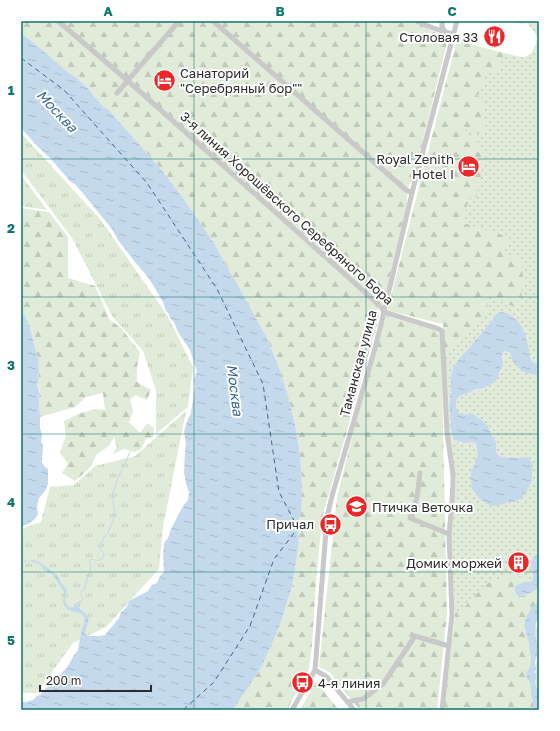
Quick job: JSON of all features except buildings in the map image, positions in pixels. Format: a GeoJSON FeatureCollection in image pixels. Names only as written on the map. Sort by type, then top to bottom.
{"type":"FeatureCollection","features":[{"type":"Feature","properties":{"kind":"street","name":"3-я линия Хорошёвского Серебряного Бора"},"geometry":{"type":"LineString","coordinates":[[58,21],[128,80],[357,285],[381,307],[384,312],[439,329],[442,332],[447,433],[453,475],[449,534],[452,615],[442,710]]}},
{"type":"Feature","properties":{"kind":"street"},"geometry":{"type":"LineString","coordinates":[[117,93],[180,21]]}},
{"type":"Feature","properties":{"kind":"street"},"geometry":{"type":"LineString","coordinates":[[213,21],[406,190],[412,193]]}},
{"type":"Feature","properties":{"kind":"street"},"geometry":{"type":"LineString","coordinates":[[417,21],[431,28],[450,34]]}},
{"type":"Feature","properties":{"kind":"street"},"geometry":{"type":"LineString","coordinates":[[431,28],[443,21]]}},
{"type":"Feature","properties":{"kind":"street"},"geometry":{"type":"LineString","coordinates":[[443,21],[442,26],[445,31],[450,34]]}},
{"type":"Feature","properties":{"kind":"street","name":"Таманская улица"},"geometry":{"type":"LineString","coordinates":[[292,710],[315,670],[328,513],[384,312],[450,34],[457,21]]}},
{"type":"Feature","properties":{"kind":"street"},"geometry":{"type":"LineString","coordinates":[[420,473],[417,498],[410,518],[449,534]]}},
{"type":"Feature","properties":{"kind":"street"},"geometry":{"type":"LineString","coordinates":[[347,702],[363,699],[383,684],[415,636],[449,646]]}},
{"type":"Feature","properties":{"kind":"street"},"geometry":{"type":"LineString","coordinates":[[315,670],[327,677],[354,710]]}},
{"type":"Feature","properties":{"kind":"green space"},"geometry":{"type":"Polygon","coordinates":[[[21,21],[421,21],[431,31],[444,36],[446,47],[413,180],[409,185],[407,204],[384,302],[378,308],[379,318],[322,518],[309,669],[287,710],[233,710],[261,668],[279,628],[292,587],[299,543],[298,537],[302,485],[300,453],[288,395],[278,365],[266,336],[214,243],[183,198],[161,169],[108,109],[104,107],[93,95],[92,92],[21,33],[21,21]]]}},
{"type":"Feature","properties":{"kind":"green space"},"geometry":{"type":"Polygon","coordinates":[[[513,21],[539,21],[539,364],[532,361],[525,333],[497,313],[452,370],[451,392],[449,399],[450,430],[453,438],[457,442],[475,443],[478,456],[472,471],[471,479],[479,497],[490,505],[516,502],[524,495],[532,480],[533,469],[531,461],[528,457],[502,457],[497,454],[496,442],[488,426],[482,420],[470,414],[463,416],[460,414],[456,406],[456,402],[458,398],[464,394],[489,386],[499,376],[504,351],[510,353],[516,363],[526,372],[533,375],[539,374],[539,552],[531,563],[534,576],[532,582],[513,573],[486,584],[461,612],[456,612],[455,614],[451,533],[456,481],[450,444],[444,350],[451,350],[489,310],[487,308],[489,296],[517,308],[521,299],[523,280],[522,258],[504,254],[510,237],[463,223],[469,198],[475,199],[480,183],[484,152],[474,136],[465,134],[467,127],[480,134],[486,128],[482,112],[485,99],[477,96],[488,71],[498,74],[504,53],[525,57],[530,54],[535,45],[537,36],[527,23],[521,24],[513,21]]]}},
{"type":"Feature","properties":{"kind":"green space"},"geometry":{"type":"Polygon","coordinates":[[[537,22],[539,364],[492,320],[457,362],[445,359],[443,324],[390,311],[388,308],[456,43],[459,41],[523,58],[532,52],[536,45],[536,33],[532,29],[537,22]]]}},
{"type":"Feature","properties":{"kind":"green space"},"geometry":{"type":"Polygon","coordinates":[[[21,133],[100,219],[167,315],[193,367],[188,407],[156,434],[156,391],[143,351],[112,316],[72,238],[21,170],[21,133]]]}},
{"type":"Feature","properties":{"kind":"green space"},"geometry":{"type":"Polygon","coordinates":[[[21,175],[47,210],[21,206],[21,175]]]}},
{"type":"Feature","properties":{"kind":"green space"},"geometry":{"type":"Polygon","coordinates":[[[21,208],[49,212],[68,237],[68,278],[95,286],[110,320],[121,328],[140,352],[137,367],[137,382],[151,390],[147,400],[135,395],[130,400],[133,411],[129,422],[140,433],[147,423],[154,428],[153,437],[146,439],[141,449],[134,452],[124,449],[113,454],[117,447],[114,437],[109,446],[97,454],[89,469],[75,481],[62,473],[68,464],[60,452],[66,436],[64,421],[78,414],[94,409],[105,410],[103,393],[86,397],[75,407],[40,417],[40,392],[37,385],[39,362],[29,325],[21,308],[21,208]]]}},
{"type":"Feature","properties":{"kind":"green space"},"geometry":{"type":"Polygon","coordinates":[[[387,316],[440,332],[441,334],[447,613],[437,710],[360,710],[329,672],[319,667],[337,497],[382,318],[387,316]]]}},
{"type":"Feature","properties":{"kind":"green space"},"geometry":{"type":"Polygon","coordinates":[[[513,363],[539,374],[539,552],[532,582],[522,583],[515,590],[516,595],[521,596],[530,593],[539,587],[539,601],[525,621],[524,626],[528,639],[531,659],[530,667],[526,673],[527,679],[530,682],[531,696],[534,705],[533,710],[444,710],[455,615],[451,533],[456,482],[469,563],[525,495],[513,363]]]}},
{"type":"Feature","properties":{"kind":"green space"},"geometry":{"type":"Polygon","coordinates":[[[186,411],[163,527],[159,569],[106,627],[73,643],[37,693],[21,693],[21,529],[41,522],[50,487],[74,485],[95,466],[135,456],[186,411]]]}},
{"type":"Feature","properties":{"kind":"green space"},"geometry":{"type":"Polygon","coordinates":[[[539,627],[539,691],[535,685],[537,676],[537,643],[535,629],[539,627]]]}},
{"type":"Feature","properties":{"kind":"green space"},"geometry":{"type":"Polygon","coordinates":[[[353,671],[359,679],[345,691],[339,683],[353,671]]]}},
{"type":"Feature","properties":{"kind":"green space"},"geometry":{"type":"Polygon","coordinates":[[[316,682],[339,710],[300,710],[316,682]]]}},
{"type":"Feature","properties":{"kind":"water","name":"Москва"},"geometry":{"type":"Polygon","coordinates":[[[21,33],[92,92],[93,95],[104,107],[108,109],[161,169],[183,198],[214,243],[266,336],[288,395],[300,453],[302,485],[301,514],[298,528],[299,543],[292,587],[279,628],[261,668],[233,710],[21,710],[21,702],[33,700],[40,695],[68,666],[78,650],[85,620],[80,613],[67,609],[64,605],[64,592],[53,575],[43,569],[40,564],[30,561],[26,562],[21,559],[40,562],[57,575],[67,590],[65,601],[69,607],[73,607],[84,598],[77,606],[89,618],[85,634],[86,636],[105,635],[119,618],[121,612],[126,608],[129,601],[148,591],[152,585],[157,583],[160,576],[164,572],[164,543],[168,538],[183,506],[188,500],[189,492],[184,473],[186,444],[184,432],[191,413],[195,386],[194,380],[197,371],[190,350],[178,332],[174,322],[166,311],[163,302],[147,276],[118,240],[112,229],[76,185],[70,181],[21,128],[21,33]]]}},
{"type":"Feature","properties":{"kind":"water"},"geometry":{"type":"Polygon","coordinates":[[[21,308],[29,325],[39,362],[39,377],[37,385],[40,394],[40,428],[42,435],[41,442],[43,445],[42,462],[48,469],[48,484],[45,491],[39,498],[37,506],[38,514],[35,519],[21,527],[21,308]]]}},
{"type":"Feature","properties":{"kind":"water"},"geometry":{"type":"Polygon","coordinates":[[[501,312],[511,316],[522,327],[532,361],[539,364],[539,374],[530,374],[520,369],[515,365],[510,353],[504,351],[502,355],[503,365],[496,380],[484,388],[463,394],[457,399],[456,407],[461,415],[472,414],[488,426],[496,442],[497,454],[502,457],[528,457],[532,463],[532,480],[521,499],[515,502],[492,506],[481,500],[472,489],[471,471],[478,456],[476,445],[473,442],[463,443],[454,440],[451,430],[449,404],[451,374],[454,366],[497,313],[501,312]]]}},
{"type":"Feature","properties":{"kind":"water"},"geometry":{"type":"Polygon","coordinates":[[[539,552],[539,587],[535,591],[518,596],[515,587],[524,582],[531,582],[533,579],[533,574],[531,563],[539,552]]]}},
{"type":"Feature","properties":{"kind":"water"},"geometry":{"type":"Polygon","coordinates":[[[539,601],[539,617],[536,623],[535,632],[537,656],[535,661],[535,672],[537,676],[535,685],[539,691],[539,710],[533,710],[534,705],[531,696],[530,682],[527,679],[526,673],[530,667],[531,659],[528,639],[524,626],[529,612],[539,601]]]}},
{"type":"Feature","properties":{"kind":"waterway"},"geometry":{"type":"LineString","coordinates":[[83,598],[80,593],[84,590],[87,576],[91,571],[90,560],[100,560],[104,556],[104,553],[100,548],[104,537],[108,533],[115,514],[113,493],[117,480],[130,452]]}},
{"type":"Feature","properties":{"kind":"ferry route"},"geometry":{"type":"LineString","coordinates":[[21,58],[64,90],[147,183],[217,289],[263,384],[279,492],[298,528],[274,559],[250,626],[214,682],[183,710]]}},
{"type":"Feature","properties":{"kind":"place","name":"Столовая 33"},"geometry":{"type":"Point","coordinates":[494,37]}},
{"type":"Feature","properties":{"kind":"place","name":"Санаторий \"Серебряный бор\"\""},"geometry":{"type":"Point","coordinates":[164,80]}},
{"type":"Feature","properties":{"kind":"place","name":"Royal Zenith Hotel I"},"geometry":{"type":"Point","coordinates":[469,166]}},
{"type":"Feature","properties":{"kind":"place","name":"Птичка Веточка"},"geometry":{"type":"Point","coordinates":[357,507]}},
{"type":"Feature","properties":{"kind":"place","name":"Причал"},"geometry":{"type":"Point","coordinates":[330,524]}},
{"type":"Feature","properties":{"kind":"place","name":"Домик моржей"},"geometry":{"type":"Point","coordinates":[518,563]}},
{"type":"Feature","properties":{"kind":"place","name":"4-я линия"},"geometry":{"type":"Point","coordinates":[303,683]}}]}
